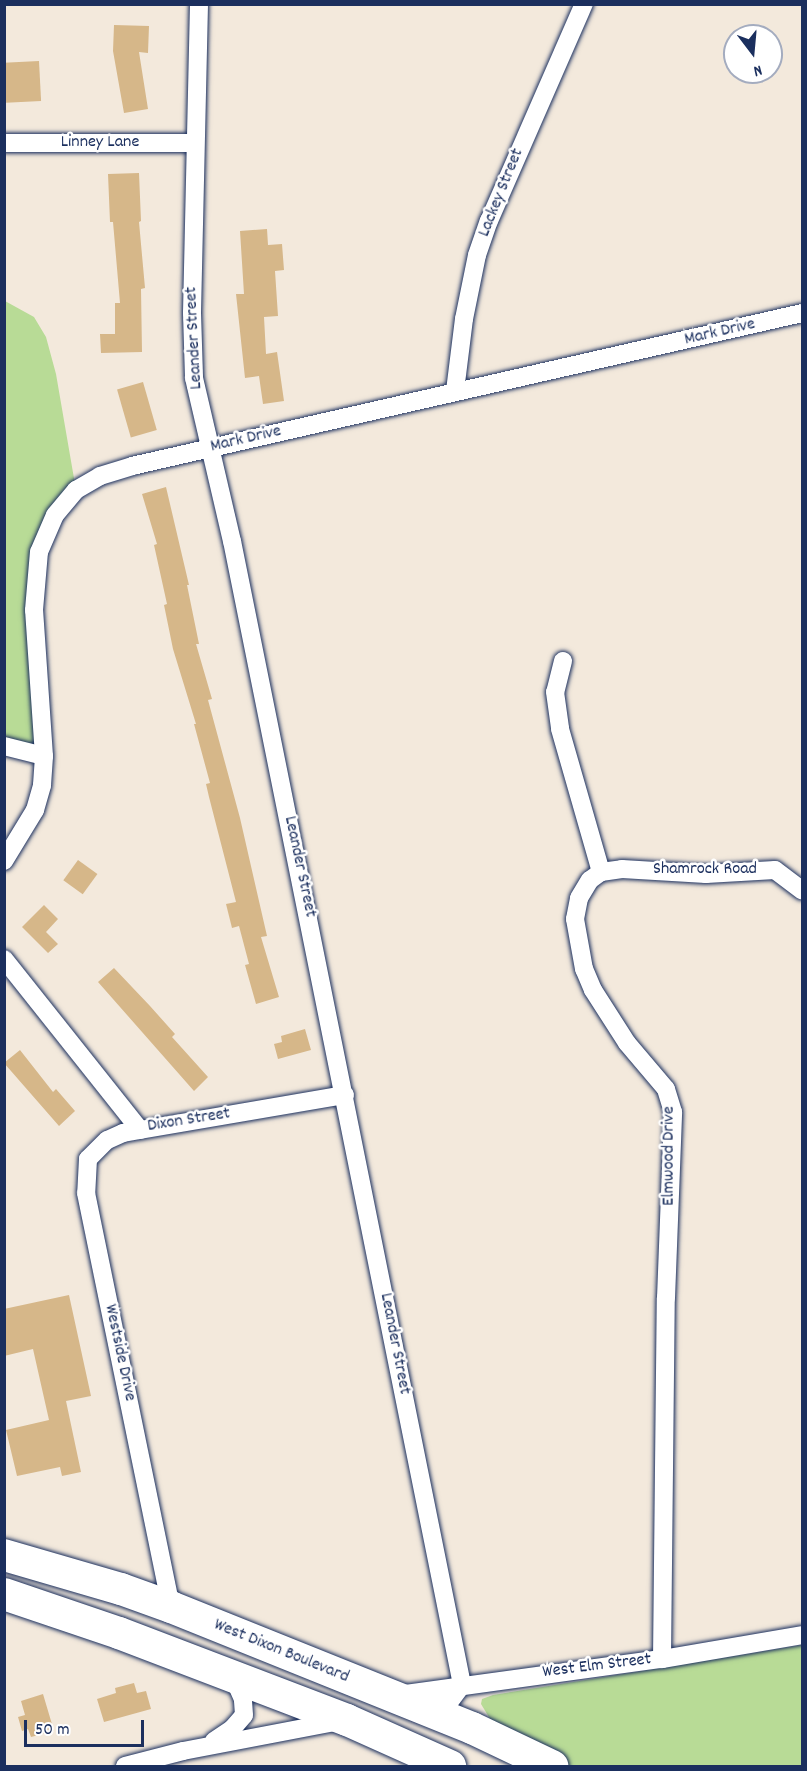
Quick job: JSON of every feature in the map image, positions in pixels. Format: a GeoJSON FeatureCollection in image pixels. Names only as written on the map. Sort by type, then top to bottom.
{"type":"FeatureCollection","features":[{"type":"Feature","properties":{"kind":"highway","name":"West Dixon Boulevard"},"geometry":{"type":"LineString","coordinates":[[4,1555],[121,1589],[171,1607],[433,1713],[552,1767]]}},
{"type":"Feature","properties":{"kind":"highway"},"geometry":{"type":"LineString","coordinates":[[4,1594],[119,1633],[347,1720],[450,1767]]}},
{"type":"Feature","properties":{"kind":"highway"},"geometry":{"type":"LineString","coordinates":[[119,1633],[139,1626],[171,1631],[379,1710],[433,1713]]}},
{"type":"Feature","properties":{"kind":"street","name":"Leander Street"},"geometry":{"type":"LineString","coordinates":[[199,4],[192,313],[194,378],[232,541],[462,1685]]}},
{"type":"Feature","properties":{"kind":"street","name":"Lackey Street"},"geometry":{"type":"LineString","coordinates":[[455,391],[465,310],[477,255],[576,9]]}},
{"type":"Feature","properties":{"kind":"street","name":"Linney Lane"},"geometry":{"type":"LineString","coordinates":[[4,143],[195,143]]}},
{"type":"Feature","properties":{"kind":"street","name":"Mark Drive"},"geometry":{"type":"LineString","coordinates":[[4,861],[35,810],[42,785],[44,756],[34,610],[39,552],[55,515],[76,490],[100,476],[209,449],[455,391],[802,314]]}},
{"type":"Feature","properties":{"kind":"street"},"geometry":{"type":"LineString","coordinates":[[563,662],[555,692],[560,729],[601,872]]}},
{"type":"Feature","properties":{"kind":"street"},"geometry":{"type":"LineString","coordinates":[[4,746],[44,756]]}},
{"type":"Feature","properties":{"kind":"street","name":"Shamrock Road"},"geometry":{"type":"LineString","coordinates":[[601,872],[622,869],[706,873],[775,870],[786,875],[802,890]]}},
{"type":"Feature","properties":{"kind":"street","name":"Elmwood Drive"},"geometry":{"type":"LineString","coordinates":[[601,872],[590,880],[579,898],[575,919],[584,969],[602,1007],[627,1043],[666,1089],[673,1112],[666,1298],[662,1659]]}},
{"type":"Feature","properties":{"kind":"street","name":"Dixon Street"},"geometry":{"type":"LineString","coordinates":[[4,959],[140,1130],[345,1095]]}},
{"type":"Feature","properties":{"kind":"street","name":"Westside Drive"},"geometry":{"type":"LineString","coordinates":[[140,1130],[123,1132],[107,1140],[88,1159],[86,1192],[171,1607]]}},
{"type":"Feature","properties":{"kind":"street","name":"West Elm Street"},"geometry":{"type":"LineString","coordinates":[[390,1696],[662,1659],[802,1635]]}},
{"type":"Feature","properties":{"kind":"street"},"geometry":{"type":"LineString","coordinates":[[125,1767],[184,1759],[232,1729],[244,1715],[243,1699],[232,1677]]}},
{"type":"Feature","properties":{"kind":"street"},"geometry":{"type":"LineString","coordinates":[[433,1713],[450,1701],[462,1685]]}},
{"type":"Feature","properties":{"kind":"street"},"geometry":{"type":"LineString","coordinates":[[205,1746],[347,1720]]}},
{"type":"Feature","properties":{"kind":"green space"},"geometry":{"type":"Polygon","coordinates":[[[5,301],[34,317],[46,337],[56,374],[76,490],[39,552],[44,756],[5,746],[5,301]]]}},
{"type":"Feature","properties":{"kind":"green space"},"geometry":{"type":"Polygon","coordinates":[[[802,1645],[802,1766],[567,1766],[498,1732],[481,1704],[482,1699],[493,1695],[802,1645]]]}},
{"type":"Feature","properties":{"kind":"building"},"geometry":{"type":"Polygon","coordinates":[[[114,25],[149,26],[148,53],[139,52],[148,109],[124,113],[113,51],[114,25]]]}},
{"type":"Feature","properties":{"kind":"building"},"geometry":{"type":"Polygon","coordinates":[[[39,61],[41,101],[6,103],[4,63],[39,61]]]}},
{"type":"Feature","properties":{"kind":"building"},"geometry":{"type":"Polygon","coordinates":[[[139,173],[141,221],[139,222],[145,288],[141,289],[142,352],[101,353],[100,334],[115,334],[115,303],[120,303],[113,222],[110,222],[108,174],[139,173]]]}},
{"type":"Feature","properties":{"kind":"building"},"geometry":{"type":"Polygon","coordinates":[[[267,229],[268,245],[282,244],[284,270],[275,271],[278,316],[264,317],[266,354],[277,352],[284,401],[263,404],[259,376],[245,378],[236,294],[244,294],[240,231],[267,229]]]}},
{"type":"Feature","properties":{"kind":"building"},"geometry":{"type":"Polygon","coordinates":[[[143,382],[157,430],[131,438],[117,389],[143,382]]]}},
{"type":"Feature","properties":{"kind":"building"},"geometry":{"type":"Polygon","coordinates":[[[166,487],[189,585],[187,585],[199,644],[196,644],[212,699],[208,700],[240,818],[267,936],[261,937],[279,997],[256,1004],[245,965],[249,964],[239,926],[232,928],[226,904],[236,902],[206,784],[210,783],[194,724],[196,724],[173,649],[164,605],[167,604],[154,545],[157,544],[142,494],[166,487]]]}},
{"type":"Feature","properties":{"kind":"building"},"geometry":{"type":"Polygon","coordinates":[[[78,860],[97,874],[83,894],[63,880],[78,860]]]}},
{"type":"Feature","properties":{"kind":"building"},"geometry":{"type":"Polygon","coordinates":[[[44,905],[58,919],[46,932],[58,944],[48,953],[22,927],[44,905]]]}},
{"type":"Feature","properties":{"kind":"building"},"geometry":{"type":"Polygon","coordinates":[[[114,968],[175,1034],[172,1037],[208,1077],[194,1091],[98,982],[114,968]]]}},
{"type":"Feature","properties":{"kind":"building"},"geometry":{"type":"Polygon","coordinates":[[[305,1029],[311,1050],[278,1059],[274,1044],[282,1042],[281,1036],[305,1029]]]}},
{"type":"Feature","properties":{"kind":"building"},"geometry":{"type":"Polygon","coordinates":[[[20,1050],[53,1092],[56,1089],[75,1111],[59,1126],[4,1063],[20,1050]]]}},
{"type":"Feature","properties":{"kind":"building"},"geometry":{"type":"Polygon","coordinates":[[[69,1295],[91,1396],[66,1401],[81,1472],[62,1476],[60,1467],[17,1476],[6,1430],[49,1420],[33,1349],[4,1356],[4,1309],[69,1295]]]}},
{"type":"Feature","properties":{"kind":"building"},"geometry":{"type":"Polygon","coordinates":[[[134,1683],[137,1693],[146,1691],[151,1709],[104,1722],[97,1699],[116,1693],[115,1688],[134,1683]]]}},
{"type":"Feature","properties":{"kind":"building"},"geometry":{"type":"Polygon","coordinates":[[[43,1694],[54,1731],[31,1737],[28,1729],[22,1731],[18,1717],[25,1715],[21,1701],[43,1694]]]}}]}
